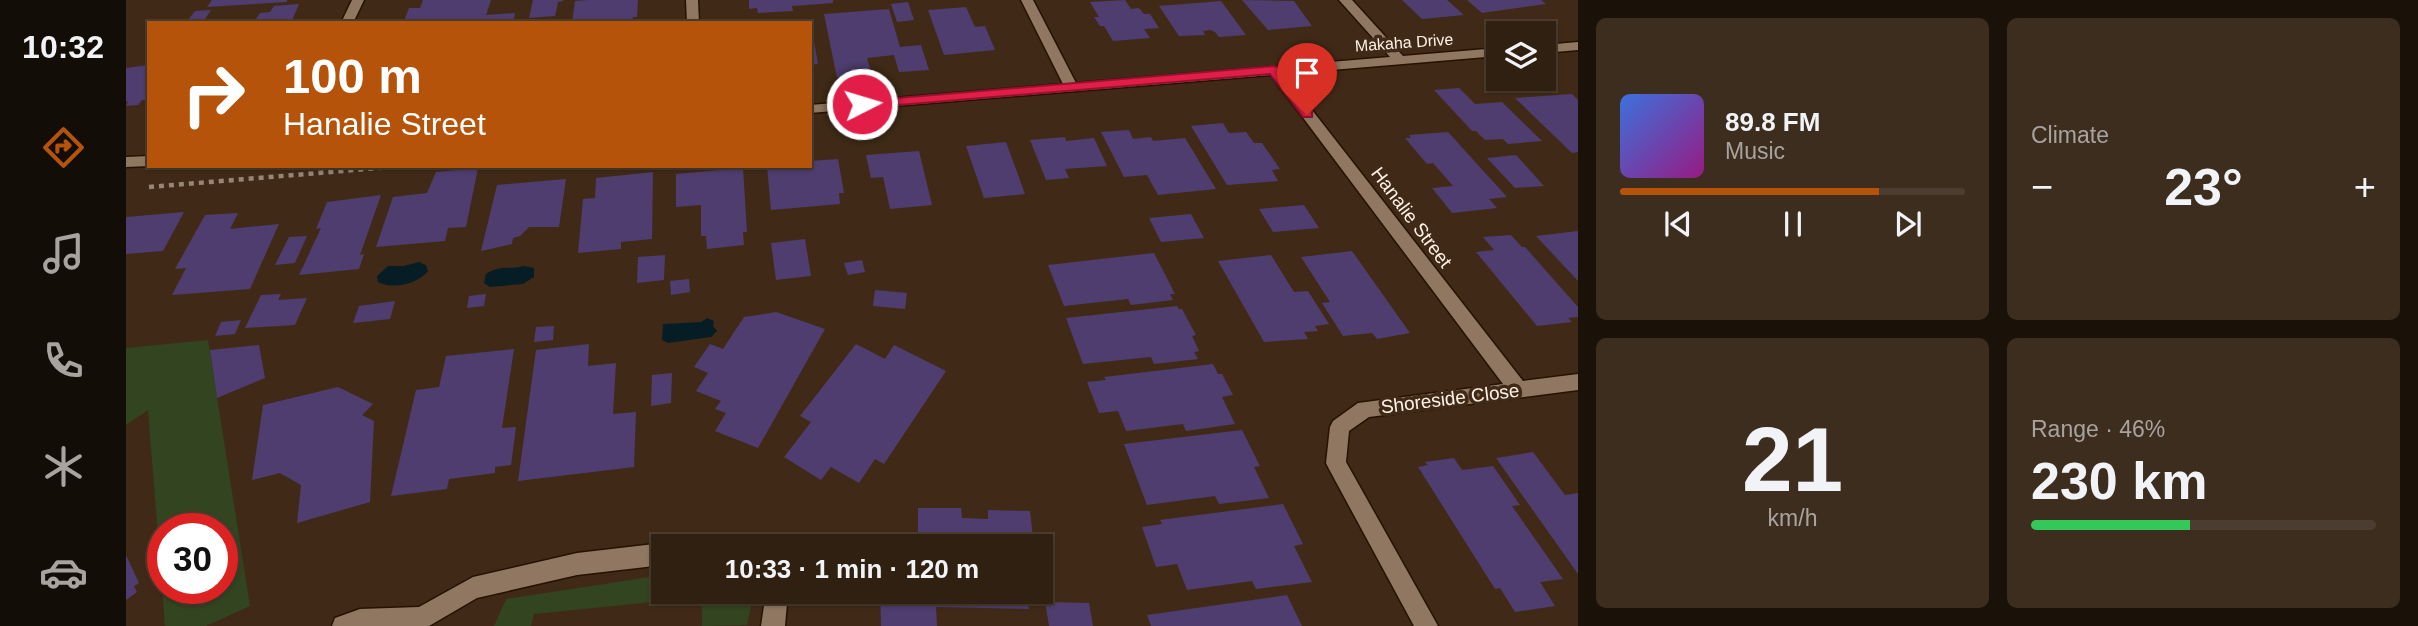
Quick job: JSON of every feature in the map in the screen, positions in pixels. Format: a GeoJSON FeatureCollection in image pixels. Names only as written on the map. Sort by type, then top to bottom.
{"type":"FeatureCollection","features":[{"type":"Feature","properties":{"kind":"street"},"geometry":{"type":"LineString","coordinates":[[348,21],[358,0]]}},
{"type":"Feature","properties":{"kind":"street"},"geometry":{"type":"LineString","coordinates":[[692,0],[693,21]]}},
{"type":"Feature","properties":{"kind":"street"},"geometry":{"type":"LineString","coordinates":[[1027,0],[1071,87]]}},
{"type":"Feature","properties":{"kind":"street"},"geometry":{"type":"LineString","coordinates":[[1345,0],[1400,60]]}},
{"type":"Feature","properties":{"kind":"street"},"geometry":{"type":"LineString","coordinates":[[1556,48],[1578,46]]}},
{"type":"Feature","properties":{"kind":"street","name":"Makaha Drive"},"geometry":{"type":"LineString","coordinates":[[812,109],[1486,53]]}},
{"type":"Feature","properties":{"kind":"street","name":"Hanalie Street"},"geometry":{"type":"LineString","coordinates":[[1274,70],[1518,390]]}},
{"type":"Feature","properties":{"kind":"street"},"geometry":{"type":"LineString","coordinates":[[126,162],[147,160]]}},
{"type":"Feature","properties":{"kind":"street","name":"Shoreside Close"},"geometry":{"type":"LineString","coordinates":[[1427,626],[1336,463],[1340,427],[1365,409],[1578,382]]}},
{"type":"Feature","properties":{"kind":"street"},"geometry":{"type":"LineString","coordinates":[[344,626],[360,620],[425,622],[473,588],[578,564],[651,555]]}},
{"type":"Feature","properties":{"kind":"street"},"geometry":{"type":"LineString","coordinates":[[772,626],[775,624],[776,604]]}},
{"type":"Feature","properties":{"kind":"path"},"geometry":{"type":"LineString","coordinates":[[140,188],[379,168]]}},
{"type":"Feature","properties":{"kind":"green space"},"geometry":{"type":"Polygon","coordinates":[[[208,340],[235,513],[156,513],[148,410],[126,425],[126,348],[208,340]]]}},
{"type":"Feature","properties":{"kind":"green space"},"geometry":{"type":"Polygon","coordinates":[[[238,530],[250,606],[206,626],[165,626],[163,604],[238,604],[238,530]]]}},
{"type":"Feature","properties":{"kind":"green space"},"geometry":{"type":"Polygon","coordinates":[[[651,577],[651,602],[534,614],[531,626],[494,626],[506,599],[651,577]]]}},
{"type":"Feature","properties":{"kind":"green space"},"geometry":{"type":"Polygon","coordinates":[[[702,604],[752,604],[747,625],[702,626],[702,604]]]}},
{"type":"Feature","properties":{"kind":"water"},"geometry":{"type":"Polygon","coordinates":[[[419,262],[426,265],[428,271],[412,282],[391,285],[378,282],[377,276],[388,266],[419,262]]]}},
{"type":"Feature","properties":{"kind":"water"},"geometry":{"type":"Polygon","coordinates":[[[523,266],[534,268],[534,277],[523,284],[490,287],[484,283],[486,274],[491,271],[523,266]]]}},
{"type":"Feature","properties":{"kind":"water"},"geometry":{"type":"Polygon","coordinates":[[[707,318],[714,321],[713,326],[717,331],[711,337],[668,343],[662,340],[663,324],[701,322],[707,318]]]}},
{"type":"Feature","properties":{"kind":"building"},"geometry":{"type":"Polygon","coordinates":[[[212,0],[287,0],[287,2],[207,7],[212,0]]]}},
{"type":"Feature","properties":{"kind":"building"},"geometry":{"type":"Polygon","coordinates":[[[423,0],[491,0],[486,15],[515,13],[513,21],[404,21],[409,8],[420,8],[423,0]]]}},
{"type":"Feature","properties":{"kind":"building"},"geometry":{"type":"Polygon","coordinates":[[[533,0],[563,1],[558,2],[555,16],[529,18],[533,0]]]}},
{"type":"Feature","properties":{"kind":"building"},"geometry":{"type":"Polygon","coordinates":[[[638,0],[637,17],[633,17],[632,21],[572,21],[575,1],[638,0]]]}},
{"type":"Feature","properties":{"kind":"building"},"geometry":{"type":"Polygon","coordinates":[[[749,0],[833,0],[833,3],[792,6],[793,11],[758,13],[757,8],[749,9],[749,0]]]}},
{"type":"Feature","properties":{"kind":"building"},"geometry":{"type":"Polygon","coordinates":[[[1125,0],[1131,9],[1139,8],[1144,14],[1150,14],[1159,28],[1144,29],[1150,38],[1113,41],[1104,26],[1100,26],[1094,17],[1099,17],[1090,2],[1125,0]]]}},
{"type":"Feature","properties":{"kind":"building"},"geometry":{"type":"Polygon","coordinates":[[[1242,0],[1294,1],[1312,26],[1268,30],[1242,0]]]}},
{"type":"Feature","properties":{"kind":"building"},"geometry":{"type":"Polygon","coordinates":[[[1402,0],[1447,0],[1464,15],[1422,19],[1402,0]]]}},
{"type":"Feature","properties":{"kind":"building"},"geometry":{"type":"Polygon","coordinates":[[[1467,0],[1541,0],[1546,4],[1482,13],[1467,0]]]}},
{"type":"Feature","properties":{"kind":"building"},"geometry":{"type":"Polygon","coordinates":[[[1221,1],[1246,35],[1219,37],[1210,30],[1203,31],[1205,35],[1179,36],[1159,6],[1221,1]]]}},
{"type":"Feature","properties":{"kind":"building"},"geometry":{"type":"Polygon","coordinates":[[[908,2],[914,20],[897,22],[891,4],[908,2]]]}},
{"type":"Feature","properties":{"kind":"building"},"geometry":{"type":"Polygon","coordinates":[[[299,4],[292,21],[246,21],[256,19],[260,13],[270,12],[274,6],[299,4]]]}},
{"type":"Feature","properties":{"kind":"building"},"geometry":{"type":"Polygon","coordinates":[[[966,7],[975,27],[985,26],[995,50],[944,55],[928,10],[966,7]]]}},
{"type":"Feature","properties":{"kind":"building"},"geometry":{"type":"Polygon","coordinates":[[[889,9],[900,47],[921,45],[929,70],[899,72],[894,55],[867,58],[872,75],[837,78],[824,14],[889,9]]]}},
{"type":"Feature","properties":{"kind":"building"},"geometry":{"type":"Polygon","coordinates":[[[211,10],[205,19],[188,20],[195,11],[211,10]]]}},
{"type":"Feature","properties":{"kind":"building"},"geometry":{"type":"Polygon","coordinates":[[[812,30],[818,64],[812,65],[812,30]]]}},
{"type":"Feature","properties":{"kind":"building"},"geometry":{"type":"Polygon","coordinates":[[[147,65],[147,100],[142,100],[138,105],[126,106],[126,68],[147,65]]]}},
{"type":"Feature","properties":{"kind":"building"},"geometry":{"type":"Polygon","coordinates":[[[1459,88],[1475,104],[1502,102],[1542,141],[1508,144],[1503,139],[1485,140],[1476,131],[1472,131],[1434,90],[1459,88]]]}},
{"type":"Feature","properties":{"kind":"building"},"geometry":{"type":"Polygon","coordinates":[[[1572,94],[1578,100],[1578,152],[1572,153],[1515,98],[1572,94]]]}},
{"type":"Feature","properties":{"kind":"building"},"geometry":{"type":"Polygon","coordinates":[[[1223,123],[1229,133],[1246,132],[1254,143],[1262,143],[1280,169],[1272,170],[1278,181],[1227,185],[1191,126],[1223,123]]]}},
{"type":"Feature","properties":{"kind":"building"},"geometry":{"type":"Polygon","coordinates":[[[1129,130],[1133,139],[1151,137],[1153,141],[1185,138],[1216,189],[1158,195],[1147,175],[1124,177],[1101,132],[1129,130]]]}},
{"type":"Feature","properties":{"kind":"building"},"geometry":{"type":"Polygon","coordinates":[[[1448,132],[1507,197],[1489,199],[1497,208],[1452,213],[1432,188],[1453,186],[1433,163],[1427,164],[1405,138],[1411,138],[1409,135],[1448,132]]]}},
{"type":"Feature","properties":{"kind":"building"},"geometry":{"type":"Polygon","coordinates":[[[1065,137],[1066,141],[1094,138],[1107,166],[1065,169],[1069,178],[1046,180],[1030,140],[1065,137]]]}},
{"type":"Feature","properties":{"kind":"building"},"geometry":{"type":"Polygon","coordinates":[[[1006,142],[1025,194],[984,198],[966,146],[1006,142]]]}},
{"type":"Feature","properties":{"kind":"building"},"geometry":{"type":"Polygon","coordinates":[[[919,151],[932,205],[890,209],[883,177],[871,178],[866,155],[919,151]]]}},
{"type":"Feature","properties":{"kind":"building"},"geometry":{"type":"Polygon","coordinates":[[[1516,155],[1544,186],[1515,188],[1487,158],[1516,155]]]}},
{"type":"Feature","properties":{"kind":"building"},"geometry":{"type":"Polygon","coordinates":[[[838,159],[844,193],[839,193],[840,204],[771,210],[767,168],[812,168],[812,161],[838,159]]]}},
{"type":"Feature","properties":{"kind":"building"},"geometry":{"type":"Polygon","coordinates":[[[478,168],[466,227],[448,228],[445,241],[376,247],[393,197],[427,193],[436,172],[478,168]]]}},
{"type":"Feature","properties":{"kind":"building"},"geometry":{"type":"Polygon","coordinates":[[[743,168],[747,232],[743,232],[744,245],[707,249],[706,236],[701,236],[701,205],[676,207],[676,174],[743,168]]]}},
{"type":"Feature","properties":{"kind":"building"},"geometry":{"type":"Polygon","coordinates":[[[653,172],[652,239],[621,242],[621,249],[578,253],[583,199],[595,198],[596,178],[653,172]]]}},
{"type":"Feature","properties":{"kind":"building"},"geometry":{"type":"Polygon","coordinates":[[[566,179],[559,227],[529,227],[520,236],[513,238],[512,244],[481,251],[497,185],[566,179]]]}},
{"type":"Feature","properties":{"kind":"building"},"geometry":{"type":"Polygon","coordinates":[[[381,195],[360,255],[364,254],[359,269],[299,275],[321,228],[316,229],[327,202],[381,195]]]}},
{"type":"Feature","properties":{"kind":"building"},"geometry":{"type":"Polygon","coordinates":[[[1304,205],[1319,228],[1273,232],[1259,209],[1304,205]]]}},
{"type":"Feature","properties":{"kind":"building"},"geometry":{"type":"Polygon","coordinates":[[[184,212],[163,251],[126,254],[126,217],[184,212]]]}},
{"type":"Feature","properties":{"kind":"building"},"geometry":{"type":"Polygon","coordinates":[[[238,213],[230,229],[279,224],[250,289],[172,295],[186,268],[175,269],[205,215],[238,213]]]}},
{"type":"Feature","properties":{"kind":"building"},"geometry":{"type":"Polygon","coordinates":[[[1191,214],[1204,238],[1161,242],[1149,218],[1191,214]]]}},
{"type":"Feature","properties":{"kind":"building"},"geometry":{"type":"Polygon","coordinates":[[[1578,231],[1578,281],[1536,236],[1578,231]]]}},
{"type":"Feature","properties":{"kind":"building"},"geometry":{"type":"Polygon","coordinates":[[[1511,235],[1578,307],[1578,317],[1568,318],[1572,322],[1537,326],[1476,252],[1494,250],[1483,237],[1511,235]]]}},
{"type":"Feature","properties":{"kind":"building"},"geometry":{"type":"Polygon","coordinates":[[[307,236],[295,263],[275,265],[289,237],[307,236]]]}},
{"type":"Feature","properties":{"kind":"building"},"geometry":{"type":"Polygon","coordinates":[[[805,239],[811,276],[776,280],[771,243],[805,239]]]}},
{"type":"Feature","properties":{"kind":"building"},"geometry":{"type":"Polygon","coordinates":[[[1352,251],[1410,333],[1377,339],[1372,333],[1343,336],[1322,303],[1330,302],[1301,257],[1352,251]]]}},
{"type":"Feature","properties":{"kind":"building"},"geometry":{"type":"Polygon","coordinates":[[[1154,253],[1175,294],[1170,294],[1173,300],[1131,305],[1128,299],[1064,306],[1048,265],[1154,253]]]}},
{"type":"Feature","properties":{"kind":"building"},"geometry":{"type":"Polygon","coordinates":[[[665,255],[664,280],[637,283],[638,257],[665,255]]]}},
{"type":"Feature","properties":{"kind":"building"},"geometry":{"type":"Polygon","coordinates":[[[1271,255],[1294,292],[1308,291],[1329,324],[1315,326],[1318,331],[1304,332],[1308,339],[1264,342],[1218,261],[1271,255]]]}},
{"type":"Feature","properties":{"kind":"building"},"geometry":{"type":"Polygon","coordinates":[[[862,260],[865,272],[848,275],[844,263],[862,260]]]}},
{"type":"Feature","properties":{"kind":"building"},"geometry":{"type":"Polygon","coordinates":[[[689,279],[690,292],[671,295],[670,281],[689,279]]]}},
{"type":"Feature","properties":{"kind":"building"},"geometry":{"type":"Polygon","coordinates":[[[875,290],[907,293],[905,309],[873,306],[875,290]]]}},
{"type":"Feature","properties":{"kind":"building"},"geometry":{"type":"Polygon","coordinates":[[[281,294],[278,300],[307,298],[295,325],[245,328],[261,295],[281,294]]]}},
{"type":"Feature","properties":{"kind":"building"},"geometry":{"type":"Polygon","coordinates":[[[486,294],[484,306],[467,308],[469,296],[486,294]]]}},
{"type":"Feature","properties":{"kind":"building"},"geometry":{"type":"Polygon","coordinates":[[[395,301],[390,319],[353,323],[359,306],[395,301]]]}},
{"type":"Feature","properties":{"kind":"building"},"geometry":{"type":"Polygon","coordinates":[[[1177,306],[1182,309],[1196,335],[1192,336],[1199,351],[1194,352],[1198,359],[1154,364],[1151,357],[1083,364],[1066,318],[1177,306]]]}},
{"type":"Feature","properties":{"kind":"building"},"geometry":{"type":"Polygon","coordinates":[[[776,312],[825,329],[758,448],[715,431],[726,413],[715,409],[721,401],[696,391],[708,373],[694,367],[710,344],[723,349],[744,317],[776,312]]]}},
{"type":"Feature","properties":{"kind":"building"},"geometry":{"type":"Polygon","coordinates":[[[241,320],[235,334],[215,336],[221,322],[241,320]]]}},
{"type":"Feature","properties":{"kind":"building"},"geometry":{"type":"Polygon","coordinates":[[[554,326],[553,340],[534,342],[536,327],[554,326]]]}},
{"type":"Feature","properties":{"kind":"building"},"geometry":{"type":"Polygon","coordinates":[[[589,344],[588,366],[616,363],[613,414],[636,412],[634,467],[518,481],[536,350],[589,344]]]}},
{"type":"Feature","properties":{"kind":"building"},"geometry":{"type":"Polygon","coordinates":[[[856,344],[885,359],[894,345],[946,371],[884,464],[875,459],[859,483],[831,467],[821,480],[784,457],[811,422],[800,416],[856,344]]]}},
{"type":"Feature","properties":{"kind":"building"},"geometry":{"type":"Polygon","coordinates":[[[259,345],[265,378],[217,398],[210,350],[259,345]]]}},
{"type":"Feature","properties":{"kind":"building"},"geometry":{"type":"Polygon","coordinates":[[[514,349],[502,428],[516,427],[511,465],[495,467],[495,473],[449,479],[447,489],[391,496],[416,390],[439,387],[446,356],[514,349]]]}},
{"type":"Feature","properties":{"kind":"building"},"geometry":{"type":"Polygon","coordinates":[[[1213,364],[1218,374],[1222,374],[1233,395],[1222,397],[1235,424],[1186,431],[1183,424],[1126,431],[1118,411],[1099,413],[1087,382],[1106,380],[1104,377],[1213,364]]]}},
{"type":"Feature","properties":{"kind":"building"},"geometry":{"type":"Polygon","coordinates":[[[672,373],[671,403],[651,406],[652,375],[672,373]]]}},
{"type":"Feature","properties":{"kind":"building"},"geometry":{"type":"Polygon","coordinates":[[[338,387],[373,404],[362,415],[374,421],[370,502],[297,523],[301,485],[280,473],[252,480],[263,405],[338,387]]]}},
{"type":"Feature","properties":{"kind":"building"},"geometry":{"type":"Polygon","coordinates":[[[1242,430],[1260,466],[1254,467],[1269,498],[1219,504],[1215,496],[1147,505],[1124,444],[1242,430]]]}},
{"type":"Feature","properties":{"kind":"building"},"geometry":{"type":"Polygon","coordinates":[[[1533,452],[1565,495],[1578,493],[1578,574],[1496,458],[1533,452]]]}},
{"type":"Feature","properties":{"kind":"building"},"geometry":{"type":"Polygon","coordinates":[[[1454,458],[1462,470],[1493,466],[1520,505],[1512,506],[1563,579],[1540,582],[1555,606],[1515,612],[1500,588],[1495,589],[1418,467],[1428,465],[1425,462],[1454,458]]]}},
{"type":"Feature","properties":{"kind":"building"},"geometry":{"type":"Polygon","coordinates":[[[1283,504],[1303,544],[1294,546],[1312,582],[1256,589],[1252,581],[1187,590],[1177,564],[1156,567],[1142,527],[1162,524],[1160,520],[1283,504]]]}},
{"type":"Feature","properties":{"kind":"building"},"geometry":{"type":"Polygon","coordinates":[[[918,508],[961,508],[962,518],[988,519],[988,510],[1030,511],[1033,534],[918,534],[918,508]]]}},
{"type":"Feature","properties":{"kind":"building"},"geometry":{"type":"Polygon","coordinates":[[[126,555],[139,583],[134,586],[137,592],[126,600],[126,555]]]}},
{"type":"Feature","properties":{"kind":"building"},"geometry":{"type":"Polygon","coordinates":[[[1287,595],[1302,626],[1151,626],[1147,615],[1287,595]]]}},
{"type":"Feature","properties":{"kind":"building"},"geometry":{"type":"Polygon","coordinates":[[[1089,603],[1093,626],[1049,626],[1045,604],[1089,603]]]}},
{"type":"Feature","properties":{"kind":"building"},"geometry":{"type":"Polygon","coordinates":[[[880,604],[1028,604],[1029,609],[936,607],[937,626],[881,626],[880,604]]]}},
{"type":"Feature","properties":{"kind":"route"},"geometry":{"type":"LineString","coordinates":[[862,104],[1274,70],[1307,115]]}}]}
